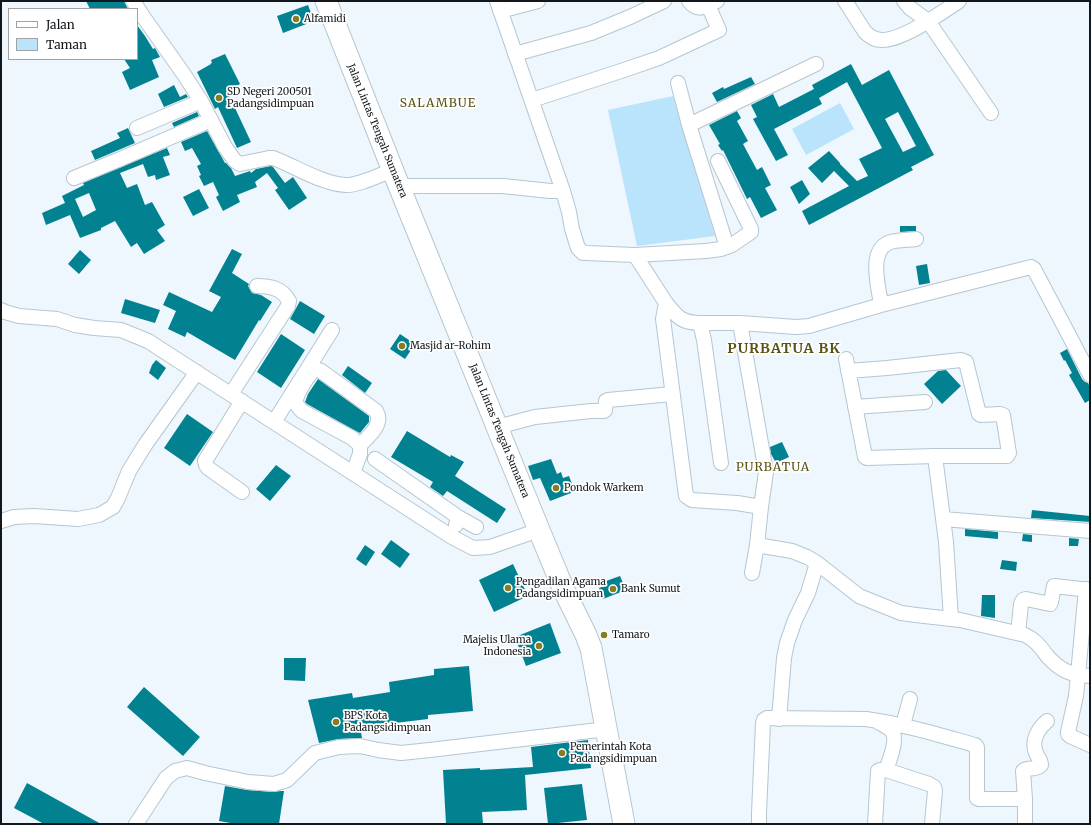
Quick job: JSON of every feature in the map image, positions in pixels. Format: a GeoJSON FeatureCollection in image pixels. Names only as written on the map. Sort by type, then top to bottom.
{"type":"FeatureCollection","features":[{"type":"Feature","properties":{"kind":"highway","name":"Jalan Lintas Tengah Sumatera"},"geometry":{"type":"LineString","coordinates":[[326,1],[497,428],[563,588],[591,648],[624,824]]}},
{"type":"Feature","properties":{"kind":"street"},"geometry":{"type":"LineString","coordinates":[[538,1],[499,6],[563,191],[572,229],[580,251],[586,254],[635,255],[706,251],[721,249],[732,245],[751,232],[751,229],[718,161]]}},
{"type":"Feature","properties":{"kind":"street"},"geometry":{"type":"LineString","coordinates":[[515,54],[591,32],[630,17],[664,1]]}},
{"type":"Feature","properties":{"kind":"street"},"geometry":{"type":"LineString","coordinates":[[532,100],[659,58],[719,30],[712,3],[701,8],[695,7],[689,1]]}},
{"type":"Feature","properties":{"kind":"street"},"geometry":{"type":"LineString","coordinates":[[844,1],[865,32],[875,39],[882,40],[893,38],[909,31],[928,21],[959,1]]}},
{"type":"Feature","properties":{"kind":"street"},"geometry":{"type":"LineString","coordinates":[[904,1],[910,8],[928,21],[990,113]]}},
{"type":"Feature","properties":{"kind":"street"},"geometry":{"type":"LineString","coordinates":[[138,8],[202,101],[226,147],[235,161],[240,164],[273,158],[318,177],[346,185],[396,178],[563,191]]}},
{"type":"Feature","properties":{"kind":"street"},"geometry":{"type":"LineString","coordinates":[[689,125],[816,64]]}},
{"type":"Feature","properties":{"kind":"street"},"geometry":{"type":"LineString","coordinates":[[678,83],[689,125],[727,247]]}},
{"type":"Feature","properties":{"kind":"street"},"geometry":{"type":"LineString","coordinates":[[136,128],[202,101]]}},
{"type":"Feature","properties":{"kind":"street"},"geometry":{"type":"LineString","coordinates":[[74,178],[211,120]]}},
{"type":"Feature","properties":{"kind":"street"},"geometry":{"type":"LineString","coordinates":[[882,305],[876,268],[876,258],[881,248],[888,242],[916,239]]}},
{"type":"Feature","properties":{"kind":"street"},"geometry":{"type":"LineString","coordinates":[[635,255],[666,303],[676,316],[681,319],[693,323],[740,323],[796,327],[809,326],[882,305],[1031,267],[1090,375]]}},
{"type":"Feature","properties":{"kind":"street"},"geometry":{"type":"LineString","coordinates":[[242,492],[208,468],[205,461],[236,398],[288,306],[289,301],[286,294],[277,289],[266,286],[257,286]]}},
{"type":"Feature","properties":{"kind":"street"},"geometry":{"type":"LineString","coordinates":[[666,303],[663,318],[686,496],[692,500],[738,503],[761,507]]}},
{"type":"Feature","properties":{"kind":"street"},"geometry":{"type":"LineString","coordinates":[[1,310],[19,316],[57,319],[94,328],[121,330],[148,341],[452,537],[473,548],[490,547],[539,530]]}},
{"type":"Feature","properties":{"kind":"street"},"geometry":{"type":"LineString","coordinates":[[700,323],[704,340],[721,463]]}},
{"type":"Feature","properties":{"kind":"street"},"geometry":{"type":"LineString","coordinates":[[740,323],[766,472],[752,573]]}},
{"type":"Feature","properties":{"kind":"street"},"geometry":{"type":"LineString","coordinates":[[274,422],[332,330]]}},
{"type":"Feature","properties":{"kind":"street"},"geometry":{"type":"LineString","coordinates":[[961,360],[966,362],[979,414],[1002,415],[1009,453],[1007,456],[866,458],[855,407],[847,365],[887,368],[961,360]]}},
{"type":"Feature","properties":{"kind":"street"},"geometry":{"type":"LineString","coordinates":[[353,473],[360,454],[360,445],[377,426],[379,420],[378,415],[376,411],[321,371],[316,369],[309,375],[298,395],[296,403],[302,411],[352,438],[360,445]]}},
{"type":"Feature","properties":{"kind":"street"},"geometry":{"type":"LineString","coordinates":[[1,521],[14,517],[78,519],[99,515],[113,506],[130,471],[145,445],[197,372]]}},
{"type":"Feature","properties":{"kind":"street"},"geometry":{"type":"LineString","coordinates":[[497,428],[535,417],[604,411],[606,409],[606,401],[608,400],[672,394]]}},
{"type":"Feature","properties":{"kind":"street"},"geometry":{"type":"LineString","coordinates":[[855,407],[925,402]]}},
{"type":"Feature","properties":{"kind":"street"},"geometry":{"type":"LineString","coordinates":[[936,456],[950,584],[951,619]]}},
{"type":"Feature","properties":{"kind":"street"},"geometry":{"type":"LineString","coordinates":[[375,458],[458,517],[476,527]]}},
{"type":"Feature","properties":{"kind":"street"},"geometry":{"type":"LineString","coordinates":[[452,537],[458,517]]}},
{"type":"Feature","properties":{"kind":"street"},"geometry":{"type":"LineString","coordinates":[[943,519],[1090,531]]}},
{"type":"Feature","properties":{"kind":"street"},"geometry":{"type":"LineString","coordinates":[[757,545],[795,553],[806,557],[817,563],[853,592],[866,599],[901,613],[951,619],[1018,633],[1034,640],[1048,656],[1064,670],[1084,676]]}},
{"type":"Feature","properties":{"kind":"street"},"geometry":{"type":"LineString","coordinates":[[779,719],[784,658],[787,643],[792,627],[808,593],[817,563]]}},
{"type":"Feature","properties":{"kind":"street"},"geometry":{"type":"LineString","coordinates":[[1018,633],[1021,604],[1023,600],[1026,599],[1050,604],[1054,586],[1088,590],[1084,676],[1075,702],[1068,733],[1070,736],[1090,745]]}},
{"type":"Feature","properties":{"kind":"street"},"geometry":{"type":"LineString","coordinates":[[902,725],[910,699]]}},
{"type":"Feature","properties":{"kind":"street"},"geometry":{"type":"LineString","coordinates":[[759,824],[763,723],[766,719],[877,721],[902,725],[977,746],[978,799],[1025,799]]}},
{"type":"Feature","properties":{"kind":"street"},"geometry":{"type":"LineString","coordinates":[[877,721],[892,731],[894,735],[894,741],[886,770]]}},
{"type":"Feature","properties":{"kind":"street"},"geometry":{"type":"LineString","coordinates":[[1025,824],[1023,771],[1026,769],[1038,768],[1041,765],[1035,748],[1035,740],[1039,730],[1047,721]]}},
{"type":"Feature","properties":{"kind":"street"},"geometry":{"type":"LineString","coordinates":[[136,824],[166,778],[175,771],[187,768],[248,782],[274,784],[286,780],[315,753],[339,747],[360,746],[401,753],[607,729]]}},
{"type":"Feature","properties":{"kind":"street"},"geometry":{"type":"LineString","coordinates":[[876,824],[878,771],[880,770],[886,770],[934,787],[935,791],[932,824]]}},
{"type":"Feature","properties":{"kind":"green space"},"geometry":{"type":"Polygon","coordinates":[[[673,96],[715,236],[637,246],[608,110],[673,96]]]}},
{"type":"Feature","properties":{"kind":"green space"},"geometry":{"type":"Polygon","coordinates":[[[840,103],[854,129],[806,155],[792,129],[840,103]]]}},
{"type":"Feature","properties":{"kind":"building"},"geometry":{"type":"Polygon","coordinates":[[[86,1],[124,1],[128,8],[90,8],[86,1]]]}},
{"type":"Feature","properties":{"kind":"building"},"geometry":{"type":"Polygon","coordinates":[[[308,5],[314,21],[283,33],[277,16],[308,5]]]}},
{"type":"Feature","properties":{"kind":"building"},"geometry":{"type":"Polygon","coordinates":[[[138,26],[160,57],[152,60],[159,77],[130,90],[122,72],[130,68],[125,60],[138,60],[138,26]]]}},
{"type":"Feature","properties":{"kind":"building"},"geometry":{"type":"Polygon","coordinates":[[[225,54],[240,84],[227,91],[251,142],[237,148],[218,107],[215,109],[197,72],[211,64],[211,60],[225,54]]]}},
{"type":"Feature","properties":{"kind":"building"},"geometry":{"type":"Polygon","coordinates":[[[851,64],[862,85],[889,70],[934,155],[911,167],[913,170],[809,225],[802,211],[849,186],[834,171],[822,183],[808,168],[829,151],[857,181],[868,176],[859,159],[882,148],[847,82],[819,98],[822,104],[774,129],[788,155],[776,161],[753,119],[757,117],[751,105],[773,94],[779,107],[814,89],[812,85],[851,64]],[[898,112],[885,119],[903,152],[916,146],[898,112]]]}},
{"type":"Feature","properties":{"kind":"building"},"geometry":{"type":"Polygon","coordinates":[[[751,77],[755,84],[717,102],[712,93],[723,87],[724,89],[751,77]]]}},
{"type":"Feature","properties":{"kind":"building"},"geometry":{"type":"Polygon","coordinates":[[[174,85],[180,97],[186,94],[188,97],[164,107],[158,94],[174,85]]]}},
{"type":"Feature","properties":{"kind":"building"},"geometry":{"type":"Polygon","coordinates":[[[737,111],[741,118],[737,121],[748,141],[743,144],[757,170],[762,167],[771,185],[765,188],[777,210],[761,218],[750,197],[747,199],[709,125],[737,111]]]}},
{"type":"Feature","properties":{"kind":"building"},"geometry":{"type":"Polygon","coordinates":[[[197,112],[199,116],[174,127],[172,123],[197,112]]]}},
{"type":"Feature","properties":{"kind":"building"},"geometry":{"type":"Polygon","coordinates":[[[128,128],[135,143],[95,160],[91,151],[120,138],[117,133],[128,128]]]}},
{"type":"Feature","properties":{"kind":"building"},"geometry":{"type":"Polygon","coordinates":[[[207,131],[225,163],[231,168],[235,176],[250,171],[251,173],[256,169],[271,166],[285,183],[293,177],[307,198],[289,210],[275,190],[278,188],[267,173],[255,182],[257,187],[237,195],[240,202],[223,211],[216,197],[219,195],[213,182],[204,186],[199,176],[201,175],[197,166],[201,164],[192,148],[185,151],[181,142],[207,131]]]}},
{"type":"Feature","properties":{"kind":"building"},"geometry":{"type":"Polygon","coordinates":[[[167,148],[170,155],[163,157],[170,175],[156,180],[155,175],[148,177],[143,164],[120,173],[127,188],[137,184],[145,205],[152,202],[165,225],[157,230],[165,241],[144,254],[137,243],[131,247],[115,221],[101,228],[101,230],[80,238],[70,215],[46,225],[42,213],[65,203],[62,196],[84,185],[83,183],[167,148]],[[89,193],[75,199],[83,217],[96,210],[89,193]]]}},
{"type":"Feature","properties":{"kind":"building"},"geometry":{"type":"Polygon","coordinates":[[[802,180],[810,194],[799,204],[790,187],[802,180]]]}},
{"type":"Feature","properties":{"kind":"building"},"geometry":{"type":"Polygon","coordinates":[[[199,189],[209,208],[193,216],[183,197],[199,189]]]}},
{"type":"Feature","properties":{"kind":"building"},"geometry":{"type":"Polygon","coordinates":[[[900,226],[916,226],[916,231],[900,232],[900,226]]]}},
{"type":"Feature","properties":{"kind":"building"},"geometry":{"type":"Polygon","coordinates":[[[232,249],[242,254],[232,273],[249,284],[248,286],[252,293],[261,295],[272,302],[260,321],[259,320],[235,360],[187,332],[185,337],[168,329],[176,311],[163,305],[169,292],[212,312],[221,297],[209,291],[232,249]]]}},
{"type":"Feature","properties":{"kind":"building"},"geometry":{"type":"Polygon","coordinates":[[[80,250],[91,260],[79,274],[68,264],[80,250]]]}},
{"type":"Feature","properties":{"kind":"building"},"geometry":{"type":"Polygon","coordinates":[[[927,264],[930,283],[919,285],[916,266],[927,264]]]}},
{"type":"Feature","properties":{"kind":"building"},"geometry":{"type":"Polygon","coordinates":[[[125,299],[160,310],[155,323],[121,313],[125,299]]]}},
{"type":"Feature","properties":{"kind":"building"},"geometry":{"type":"Polygon","coordinates":[[[300,301],[325,316],[314,334],[290,319],[300,301]]]}},
{"type":"Feature","properties":{"kind":"building"},"geometry":{"type":"Polygon","coordinates":[[[281,334],[305,350],[281,388],[257,372],[281,334]]]}},
{"type":"Feature","properties":{"kind":"building","name":"Masjid ar-Rohim"},"geometry":{"type":"Polygon","coordinates":[[[400,334],[415,344],[405,359],[390,349],[400,334]]]}},
{"type":"Feature","properties":{"kind":"building"},"geometry":{"type":"Polygon","coordinates":[[[1067,349],[1082,379],[1088,383],[1090,387],[1090,400],[1085,403],[1069,375],[1072,373],[1060,353],[1067,349]]]}},
{"type":"Feature","properties":{"kind":"building"},"geometry":{"type":"Polygon","coordinates":[[[156,360],[166,368],[158,380],[149,373],[156,360]]]}},
{"type":"Feature","properties":{"kind":"building"},"geometry":{"type":"Polygon","coordinates":[[[348,366],[372,383],[365,393],[342,375],[348,366]]]}},
{"type":"Feature","properties":{"kind":"building"},"geometry":{"type":"Polygon","coordinates":[[[946,370],[961,386],[942,404],[924,384],[938,371],[946,370]]]}},
{"type":"Feature","properties":{"kind":"building"},"geometry":{"type":"Polygon","coordinates":[[[318,379],[369,416],[369,422],[360,433],[305,402],[308,394],[318,379]]]}},
{"type":"Feature","properties":{"kind":"building"},"geometry":{"type":"Polygon","coordinates":[[[187,414],[213,432],[190,466],[164,448],[187,414]]]}},
{"type":"Feature","properties":{"kind":"building"},"geometry":{"type":"Polygon","coordinates":[[[407,431],[450,457],[451,455],[464,462],[455,476],[506,509],[497,523],[447,491],[443,496],[430,487],[433,482],[391,457],[407,431]]]}},
{"type":"Feature","properties":{"kind":"building"},"geometry":{"type":"Polygon","coordinates":[[[782,442],[789,457],[776,463],[771,454],[770,447],[782,442]]]}},
{"type":"Feature","properties":{"kind":"building"},"geometry":{"type":"Polygon","coordinates":[[[551,459],[557,474],[561,472],[563,478],[569,476],[572,484],[568,485],[571,493],[550,501],[540,478],[533,480],[528,466],[551,459]]]}},
{"type":"Feature","properties":{"kind":"building"},"geometry":{"type":"Polygon","coordinates":[[[276,465],[291,476],[270,501],[256,489],[276,465]]]}},
{"type":"Feature","properties":{"kind":"building"},"geometry":{"type":"Polygon","coordinates":[[[1032,510],[1090,516],[1090,522],[1031,518],[1032,510]]]}},
{"type":"Feature","properties":{"kind":"building"},"geometry":{"type":"Polygon","coordinates":[[[965,529],[998,532],[998,539],[965,536],[965,529]]]}},
{"type":"Feature","properties":{"kind":"building"},"geometry":{"type":"Polygon","coordinates":[[[1023,534],[1032,535],[1032,542],[1022,541],[1023,534]]]}},
{"type":"Feature","properties":{"kind":"building"},"geometry":{"type":"Polygon","coordinates":[[[1069,538],[1079,539],[1078,546],[1069,546],[1069,538]]]}},
{"type":"Feature","properties":{"kind":"building"},"geometry":{"type":"Polygon","coordinates":[[[391,540],[410,554],[400,568],[381,554],[391,540]]]}},
{"type":"Feature","properties":{"kind":"building"},"geometry":{"type":"Polygon","coordinates":[[[365,545],[375,552],[366,566],[356,559],[365,545]]]}},
{"type":"Feature","properties":{"kind":"building"},"geometry":{"type":"Polygon","coordinates":[[[1002,560],[1017,562],[1016,571],[1000,569],[1002,560]]]}},
{"type":"Feature","properties":{"kind":"building"},"geometry":{"type":"Polygon","coordinates":[[[513,564],[528,596],[494,612],[479,580],[513,564]]]}},
{"type":"Feature","properties":{"kind":"building"},"geometry":{"type":"Polygon","coordinates":[[[620,576],[626,590],[603,599],[599,588],[607,585],[606,581],[620,576]]]}},
{"type":"Feature","properties":{"kind":"building"},"geometry":{"type":"Polygon","coordinates":[[[982,595],[995,595],[995,618],[981,616],[982,595]]]}},
{"type":"Feature","properties":{"kind":"building"},"geometry":{"type":"Polygon","coordinates":[[[550,623],[561,653],[526,666],[515,637],[550,623]]]}},
{"type":"Feature","properties":{"kind":"building"},"geometry":{"type":"Polygon","coordinates":[[[284,658],[306,658],[305,681],[284,680],[284,658]]]}},
{"type":"Feature","properties":{"kind":"building"},"geometry":{"type":"Polygon","coordinates":[[[469,666],[473,711],[428,715],[428,719],[360,727],[362,738],[338,739],[319,743],[308,700],[352,693],[353,698],[390,692],[389,682],[434,675],[434,669],[469,666]]]}},
{"type":"Feature","properties":{"kind":"building"},"geometry":{"type":"Polygon","coordinates":[[[144,687],[200,737],[183,756],[127,707],[144,687]]]}},
{"type":"Feature","properties":{"kind":"building"},"geometry":{"type":"Polygon","coordinates":[[[588,740],[591,768],[525,775],[527,810],[482,812],[483,824],[446,824],[443,770],[480,768],[480,770],[533,767],[531,747],[588,740]]]}},
{"type":"Feature","properties":{"kind":"building"},"geometry":{"type":"Polygon","coordinates":[[[27,783],[101,824],[44,824],[14,808],[27,783]]]}},
{"type":"Feature","properties":{"kind":"building"},"geometry":{"type":"Polygon","coordinates":[[[582,784],[587,820],[548,824],[544,788],[582,784]]]}},
{"type":"Feature","properties":{"kind":"building"},"geometry":{"type":"Polygon","coordinates":[[[225,786],[247,790],[273,792],[284,791],[279,824],[236,824],[219,821],[225,786]]]}},
{"type":"Feature","properties":{"kind":"place","name":"Alfamidi"},"geometry":{"type":"Point","coordinates":[296,19]}},
{"type":"Feature","properties":{"kind":"place","name":"SD Negeri 200501 Padangsidimpuan"},"geometry":{"type":"Point","coordinates":[219,98]}},
{"type":"Feature","properties":{"kind":"place","name":"Masjid ar-Rohim"},"geometry":{"type":"Point","coordinates":[402,346]}},
{"type":"Feature","properties":{"kind":"place","name":"Pondok Warkem"},"geometry":{"type":"Point","coordinates":[556,488]}},
{"type":"Feature","properties":{"kind":"place","name":"Pengadilan Agama Padangsidimpuan"},"geometry":{"type":"Point","coordinates":[508,588]}},
{"type":"Feature","properties":{"kind":"place","name":"Bank Sumut"},"geometry":{"type":"Point","coordinates":[613,589]}},
{"type":"Feature","properties":{"kind":"place","name":"Tamaro"},"geometry":{"type":"Point","coordinates":[604,635]}},
{"type":"Feature","properties":{"kind":"place","name":"Majelis Ulama Indonesia"},"geometry":{"type":"Point","coordinates":[539,646]}},
{"type":"Feature","properties":{"kind":"place","name":"BPS Kota Padangsidimpuan"},"geometry":{"type":"Point","coordinates":[336,722]}},
{"type":"Feature","properties":{"kind":"place","name":"Pemerintah Kota Padangsidimpuan"},"geometry":{"type":"Point","coordinates":[562,753]}},
{"type":"Feature","properties":{"kind":"district","name":"SALAMBUE"},"geometry":{"type":"Point","coordinates":[438,104]}},
{"type":"Feature","properties":{"kind":"district","name":"PURBATUA BK"},"geometry":{"type":"Point","coordinates":[784,349]}},
{"type":"Feature","properties":{"kind":"district","name":"PURBATUA"},"geometry":{"type":"Point","coordinates":[773,468]}}]}
